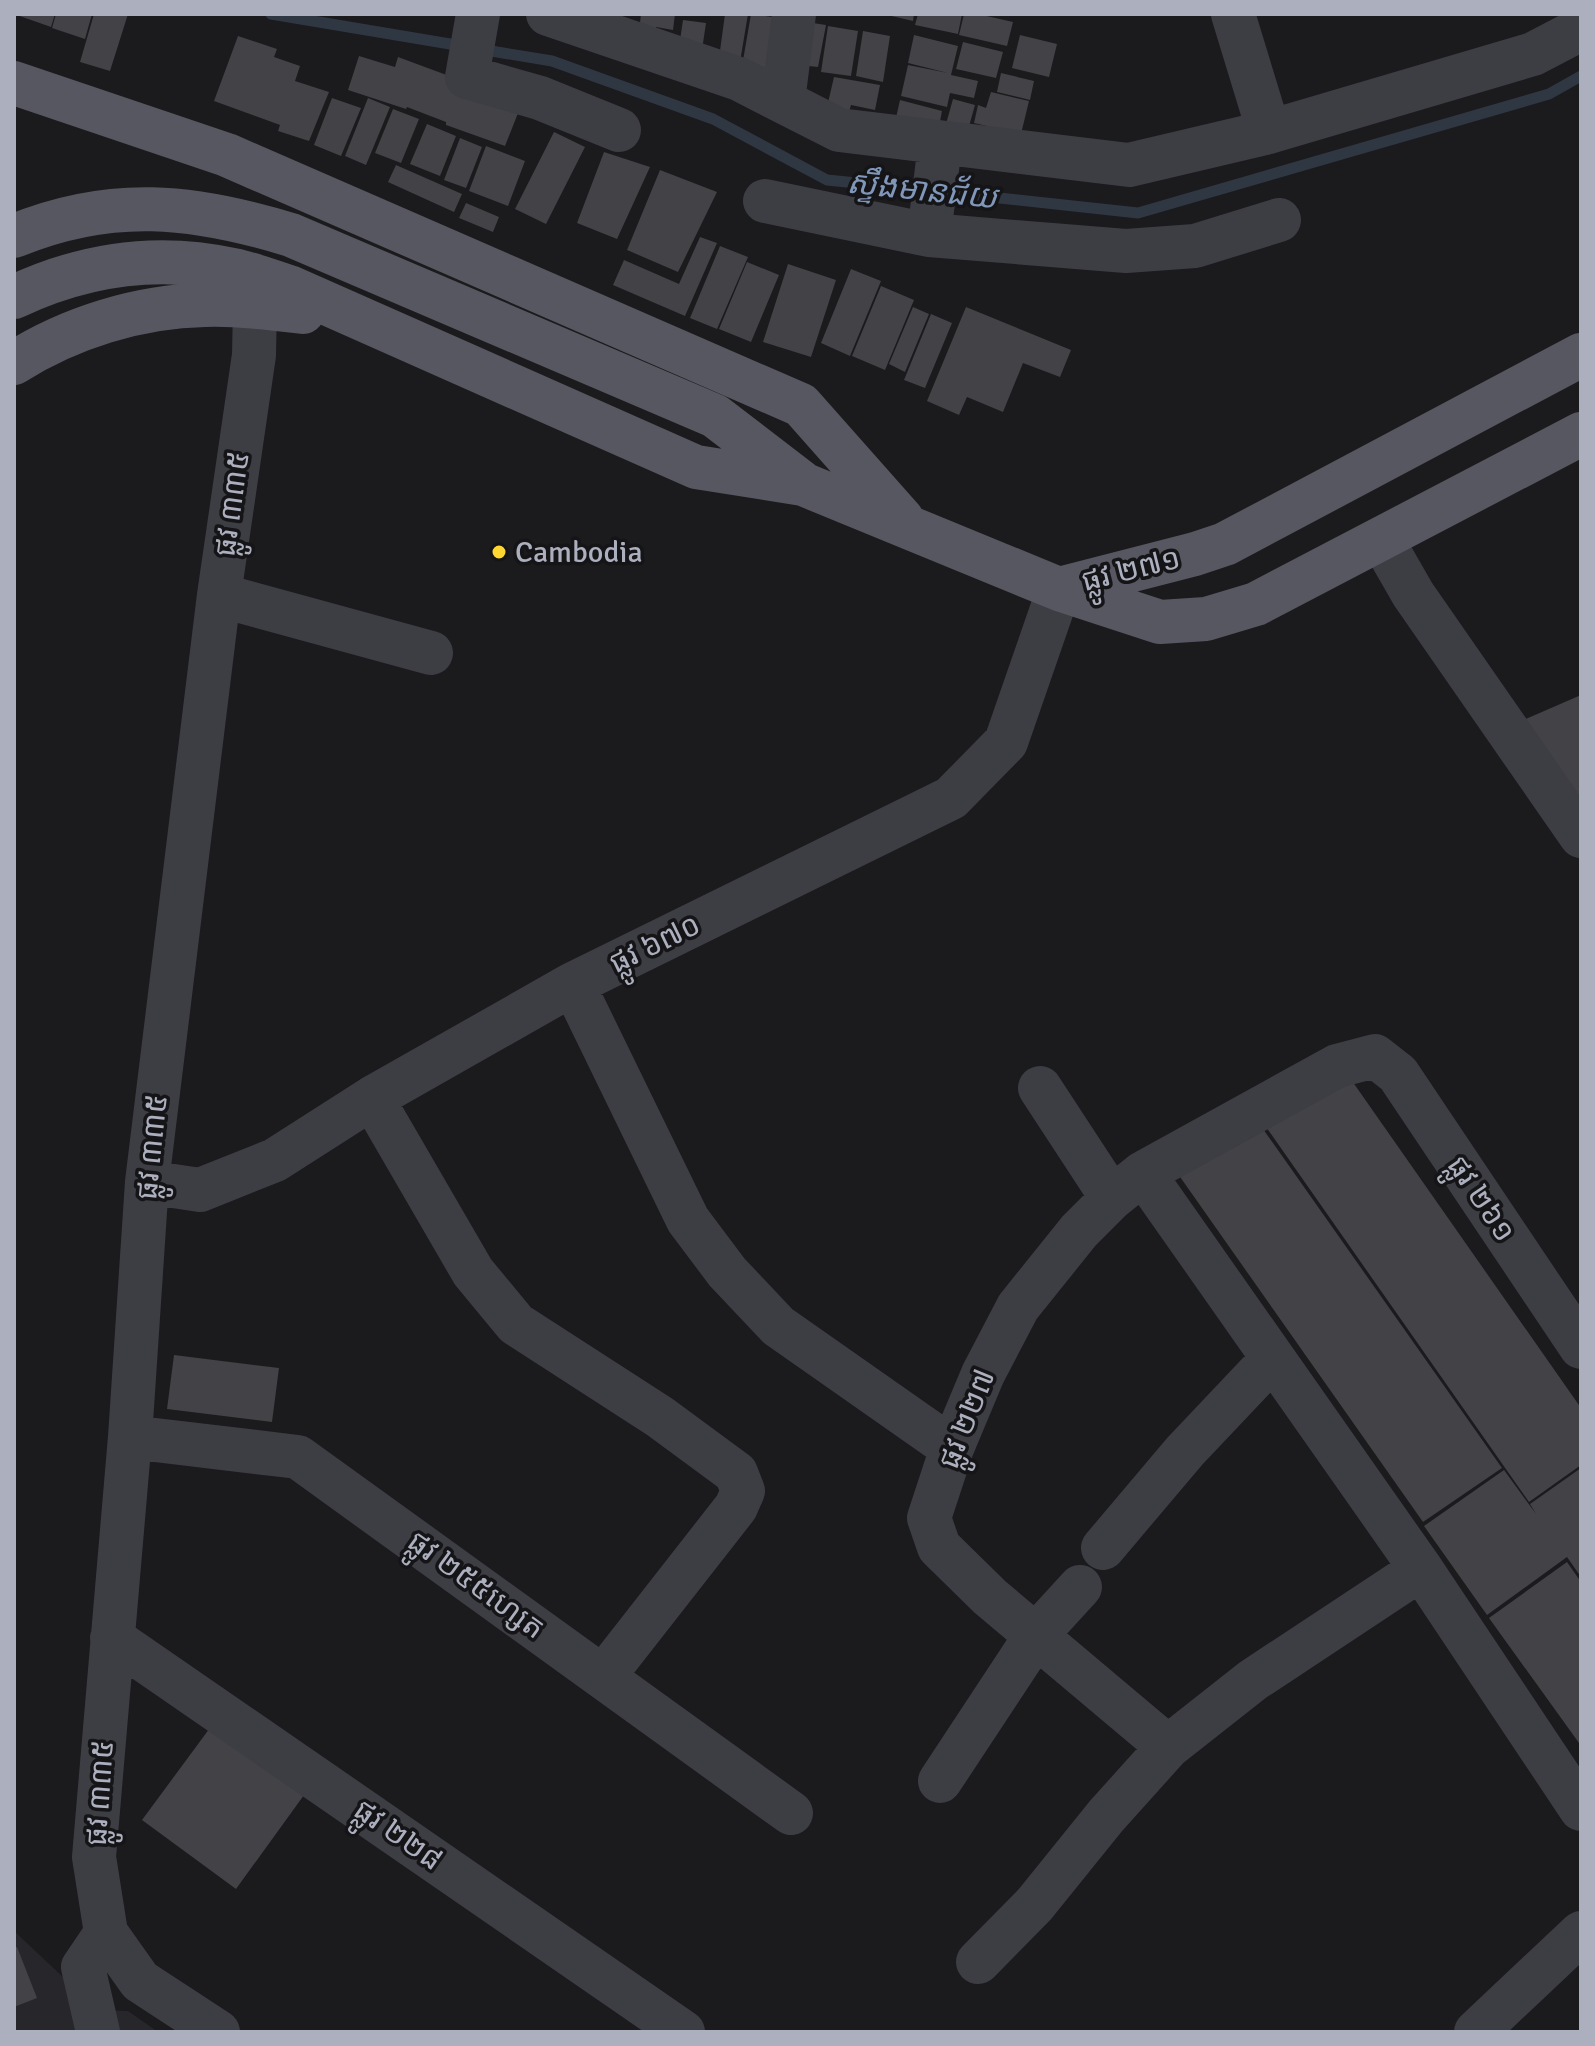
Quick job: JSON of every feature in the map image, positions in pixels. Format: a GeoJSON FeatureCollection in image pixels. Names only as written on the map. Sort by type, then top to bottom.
{"type":"FeatureCollection","features":[{"type":"Feature","properties":{"kind":"main road"},"geometry":{"type":"LineString","coordinates":[[14,83],[227,155],[801,405],[909,527]]}},
{"type":"Feature","properties":{"kind":"main road"},"geometry":{"type":"LineString","coordinates":[[14,236],[81,214],[121,208],[176,210],[237,219],[291,235],[715,416],[803,484]]}},
{"type":"Feature","properties":{"kind":"main road"},"geometry":{"type":"LineString","coordinates":[[14,297],[80,271],[130,263],[182,263],[248,274],[292,288],[696,467],[803,484],[1059,589]]}},
{"type":"Feature","properties":{"kind":"main road"},"geometry":{"type":"LineString","coordinates":[[14,363],[34,350],[106,322],[157,310],[204,304],[255,306],[365,320]]}},
{"type":"Feature","properties":{"kind":"main road","name":"ផ្លូវ ២៧១"},"geometry":{"type":"LineString","coordinates":[[1059,589],[1225,544],[1581,355]]}},
{"type":"Feature","properties":{"kind":"main road","name":"ផ្លូវ ២៧១"},"geometry":{"type":"LineString","coordinates":[[1059,589],[1160,622],[1206,619],[1256,604],[1581,434]]}},
{"type":"Feature","properties":{"kind":"street"},"geometry":{"type":"LineString","coordinates":[[548,14],[739,79],[839,130],[938,156],[1129,165],[1269,132],[1533,54],[1581,29]]}},
{"type":"Feature","properties":{"kind":"street"},"geometry":{"type":"LineString","coordinates":[[783,101],[794,14]]}},
{"type":"Feature","properties":{"kind":"street"},"geometry":{"type":"LineString","coordinates":[[1233,14],[1269,132]]}},
{"type":"Feature","properties":{"kind":"street"},"geometry":{"type":"LineString","coordinates":[[477,16],[467,77],[540,98],[619,130]]}},
{"type":"Feature","properties":{"kind":"street"},"geometry":{"type":"LineString","coordinates":[[931,223],[938,156]]}},
{"type":"Feature","properties":{"kind":"street"},"geometry":{"type":"LineString","coordinates":[[765,201],[1126,251],[1195,246],[1279,220]]}},
{"type":"Feature","properties":{"kind":"street","name":"ផ្លូវ ៣៣៥"},"geometry":{"type":"LineString","coordinates":[[218,2032],[140,1981],[106,1933],[94,1857],[130,1437],[147,1182],[219,595],[254,355],[255,306]]}},
{"type":"Feature","properties":{"kind":"street"},"geometry":{"type":"LineString","coordinates":[[1382,540],[1413,594],[1581,836]]}},
{"type":"Feature","properties":{"kind":"street","name":"ផ្លូវ ៦៧០"},"geometry":{"type":"LineString","coordinates":[[147,1182],[200,1190],[275,1160],[372,1098],[573,984],[951,798],[1006,742],[1059,589]]}},
{"type":"Feature","properties":{"kind":"street"},"geometry":{"type":"LineString","coordinates":[[219,595],[431,653]]}},
{"type":"Feature","properties":{"kind":"street"},"geometry":{"type":"LineString","coordinates":[[573,984],[688,1220],[727,1272],[778,1326],[952,1448]]}},
{"type":"Feature","properties":{"kind":"street","name":"ផ្លូវ ២២៧"},"geometry":{"type":"LineString","coordinates":[[1168,1747],[990,1597],[939,1547],[929,1518],[952,1448],[983,1374],[1018,1307],[1079,1231],[1128,1185],[1337,1066],[1375,1056]]}},
{"type":"Feature","properties":{"kind":"street","name":"ផ្លូវ ២៦១"},"geometry":{"type":"LineString","coordinates":[[1375,1056],[1398,1074],[1581,1347]]}},
{"type":"Feature","properties":{"kind":"street"},"geometry":{"type":"LineString","coordinates":[[1040,1088],[1128,1185],[1273,1358],[1421,1569],[1581,1809]]}},
{"type":"Feature","properties":{"kind":"street"},"geometry":{"type":"LineString","coordinates":[[372,1098],[473,1272],[516,1324],[660,1417],[736,1473],[743,1491],[736,1507],[603,1677]]}},
{"type":"Feature","properties":{"kind":"street"},"geometry":{"type":"LineString","coordinates":[[1103,1548],[1185,1451],[1273,1358]]}},
{"type":"Feature","properties":{"kind":"street","name":"ផ្លូវ ២៥៥ហ្សេត"},"geometry":{"type":"LineString","coordinates":[[130,1437],[298,1457],[791,1813]]}},
{"type":"Feature","properties":{"kind":"street"},"geometry":{"type":"LineString","coordinates":[[978,1962],[1035,1904],[1106,1816],[1168,1747],[1253,1680],[1421,1569]]}},
{"type":"Feature","properties":{"kind":"street"},"geometry":{"type":"LineString","coordinates":[[940,1781],[1037,1634],[1080,1587]]}},
{"type":"Feature","properties":{"kind":"street","name":"ផ្លូវ ២២៨"},"geometry":{"type":"LineString","coordinates":[[112,1638],[683,2032]]}},
{"type":"Feature","properties":{"kind":"street"},"geometry":{"type":"LineString","coordinates":[[98,2032],[83,1967],[106,1933]]}},
{"type":"Feature","properties":{"kind":"street"},"geometry":{"type":"LineString","coordinates":[[1476,2032],[1581,1933]]}},
{"type":"Feature","properties":{"kind":"shaded area"},"geometry":{"type":"Polygon","coordinates":[[[14,1931],[98,2010],[128,2011],[158,2032],[14,2032],[14,1931]]]}},
{"type":"Feature","properties":{"kind":"building"},"geometry":{"type":"Polygon","coordinates":[[[14,14],[55,14],[51,27],[14,14]]]}},
{"type":"Feature","properties":{"kind":"building"},"geometry":{"type":"Polygon","coordinates":[[[56,14],[92,14],[85,39],[52,28],[56,14]]]}},
{"type":"Feature","properties":{"kind":"building"},"geometry":{"type":"Polygon","coordinates":[[[94,14],[128,14],[110,71],[80,62],[94,14]]]}},
{"type":"Feature","properties":{"kind":"building"},"geometry":{"type":"Polygon","coordinates":[[[641,14],[675,14],[673,30],[656,27],[655,34],[639,31],[641,14]]]}},
{"type":"Feature","properties":{"kind":"building"},"geometry":{"type":"Polygon","coordinates":[[[725,14],[748,14],[740,62],[719,58],[725,14]]]}},
{"type":"Feature","properties":{"kind":"building"},"geometry":{"type":"Polygon","coordinates":[[[751,14],[792,20],[782,78],[741,72],[751,14]]]}},
{"type":"Feature","properties":{"kind":"building"},"geometry":{"type":"Polygon","coordinates":[[[883,14],[914,14],[913,21],[883,14]]]}},
{"type":"Feature","properties":{"kind":"building"},"geometry":{"type":"Polygon","coordinates":[[[918,14],[962,14],[958,34],[915,25],[918,14]]]}},
{"type":"Feature","properties":{"kind":"building"},"geometry":{"type":"Polygon","coordinates":[[[964,14],[1013,22],[1007,46],[959,35],[964,14]]]}},
{"type":"Feature","properties":{"kind":"building"},"geometry":{"type":"Polygon","coordinates":[[[683,20],[706,23],[702,50],[679,47],[683,20]]]}},
{"type":"Feature","properties":{"kind":"building"},"geometry":{"type":"Polygon","coordinates":[[[800,21],[826,25],[818,67],[799,65],[800,21]]]}},
{"type":"Feature","properties":{"kind":"building"},"geometry":{"type":"Polygon","coordinates":[[[828,26],[858,31],[851,76],[821,72],[828,26]]]}},
{"type":"Feature","properties":{"kind":"building"},"geometry":{"type":"Polygon","coordinates":[[[863,31],[890,36],[883,82],[856,76],[863,31]]]}},
{"type":"Feature","properties":{"kind":"building"},"geometry":{"type":"Polygon","coordinates":[[[914,35],[958,46],[951,75],[978,81],[974,98],[950,93],[947,107],[901,96],[908,65],[948,73],[908,63],[914,35]]]}},
{"type":"Feature","properties":{"kind":"building"},"geometry":{"type":"Polygon","coordinates":[[[1020,35],[1057,44],[1049,77],[1012,68],[1020,35]]]}},
{"type":"Feature","properties":{"kind":"building"},"geometry":{"type":"Polygon","coordinates":[[[238,36],[277,49],[274,57],[300,66],[295,81],[329,92],[309,141],[278,131],[280,125],[214,101],[238,36]]]}},
{"type":"Feature","properties":{"kind":"building"},"geometry":{"type":"Polygon","coordinates":[[[963,42],[1003,52],[996,78],[956,69],[963,42]]]}},
{"type":"Feature","properties":{"kind":"building"},"geometry":{"type":"Polygon","coordinates":[[[359,56],[395,67],[398,57],[522,103],[505,146],[407,107],[348,90],[359,56]]]}},
{"type":"Feature","properties":{"kind":"building"},"geometry":{"type":"Polygon","coordinates":[[[1001,73],[1034,81],[1030,100],[997,92],[1001,73]]]}},
{"type":"Feature","properties":{"kind":"building"},"geometry":{"type":"Polygon","coordinates":[[[834,77],[880,85],[875,110],[851,105],[849,112],[827,107],[834,77]]]}},
{"type":"Feature","properties":{"kind":"building"},"geometry":{"type":"Polygon","coordinates":[[[991,92],[1029,101],[1021,134],[974,123],[978,105],[986,108],[991,92]]]}},
{"type":"Feature","properties":{"kind":"building"},"geometry":{"type":"Polygon","coordinates":[[[332,98],[361,108],[341,156],[314,145],[332,98]]]}},
{"type":"Feature","properties":{"kind":"building"},"geometry":{"type":"Polygon","coordinates":[[[368,98],[390,107],[366,165],[345,156],[368,98]]]}},
{"type":"Feature","properties":{"kind":"building"},"geometry":{"type":"Polygon","coordinates":[[[953,99],[975,105],[966,137],[944,131],[953,99]]]}},
{"type":"Feature","properties":{"kind":"building"},"geometry":{"type":"Polygon","coordinates":[[[900,100],[942,111],[938,132],[895,122],[900,100]]]}},
{"type":"Feature","properties":{"kind":"building"},"geometry":{"type":"Polygon","coordinates":[[[393,109],[419,119],[401,163],[375,153],[393,109]]]}},
{"type":"Feature","properties":{"kind":"building"},"geometry":{"type":"Polygon","coordinates":[[[427,124],[456,136],[440,176],[410,164],[427,124]]]}},
{"type":"Feature","properties":{"kind":"building"},"geometry":{"type":"Polygon","coordinates":[[[554,132],[585,147],[546,224],[515,209],[554,132]]]}},
{"type":"Feature","properties":{"kind":"building"},"geometry":{"type":"Polygon","coordinates":[[[460,138],[482,147],[466,188],[444,180],[460,138]]]}},
{"type":"Feature","properties":{"kind":"building"},"geometry":{"type":"Polygon","coordinates":[[[486,146],[525,161],[508,206],[469,191],[486,146]]]}},
{"type":"Feature","properties":{"kind":"building"},"geometry":{"type":"Polygon","coordinates":[[[604,152],[650,167],[617,239],[577,223],[604,152]]]}},
{"type":"Feature","properties":{"kind":"building"},"geometry":{"type":"Polygon","coordinates":[[[396,165],[462,194],[454,212],[388,182],[396,165]]]}},
{"type":"Feature","properties":{"kind":"building"},"geometry":{"type":"Polygon","coordinates":[[[660,170],[717,192],[678,272],[627,250],[660,170]]]}},
{"type":"Feature","properties":{"kind":"building"},"geometry":{"type":"Polygon","coordinates":[[[466,203],[499,217],[493,232],[459,218],[466,203]]]}},
{"type":"Feature","properties":{"kind":"building"},"geometry":{"type":"Polygon","coordinates":[[[700,237],[717,243],[685,316],[613,285],[624,260],[679,284],[700,237]]]}},
{"type":"Feature","properties":{"kind":"building"},"geometry":{"type":"Polygon","coordinates":[[[720,246],[748,257],[717,329],[690,318],[720,246]]]}},
{"type":"Feature","properties":{"kind":"building"},"geometry":{"type":"Polygon","coordinates":[[[747,262],[779,275],[751,342],[719,329],[747,262]]]}},
{"type":"Feature","properties":{"kind":"building"},"geometry":{"type":"Polygon","coordinates":[[[788,264],[836,280],[811,357],[763,342],[788,264]]]}},
{"type":"Feature","properties":{"kind":"building"},"geometry":{"type":"Polygon","coordinates":[[[851,269],[881,281],[850,356],[821,343],[851,269]]]}},
{"type":"Feature","properties":{"kind":"building"},"geometry":{"type":"Polygon","coordinates":[[[881,286],[914,300],[885,370],[852,356],[881,286]]]}},
{"type":"Feature","properties":{"kind":"building"},"geometry":{"type":"Polygon","coordinates":[[[913,307],[929,314],[905,372],[889,364],[913,307]]]}},
{"type":"Feature","properties":{"kind":"building"},"geometry":{"type":"Polygon","coordinates":[[[966,307],[1071,350],[1060,377],[1023,363],[1003,412],[967,397],[959,415],[927,401],[966,307]]]}},
{"type":"Feature","properties":{"kind":"building"},"geometry":{"type":"Polygon","coordinates":[[[931,314],[952,323],[925,388],[904,380],[931,314]]]}},
{"type":"Feature","properties":{"kind":"building"},"geometry":{"type":"Polygon","coordinates":[[[1581,695],[1581,806],[1519,722],[1581,695]]]}},
{"type":"Feature","properties":{"kind":"building"},"geometry":{"type":"Polygon","coordinates":[[[1343,1068],[1581,1408],[1581,1465],[1529,1502],[1264,1124],[1343,1068]]]}},
{"type":"Feature","properties":{"kind":"building"},"geometry":{"type":"Polygon","coordinates":[[[1256,1119],[1502,1468],[1423,1522],[1178,1174],[1256,1119]]]}},
{"type":"Feature","properties":{"kind":"building"},"geometry":{"type":"Polygon","coordinates":[[[174,1355],[279,1368],[272,1422],[167,1409],[174,1355]]]}},
{"type":"Feature","properties":{"kind":"building"},"geometry":{"type":"Polygon","coordinates":[[[1581,1468],[1581,1577],[1567,1557],[1487,1615],[1424,1526],[1504,1470],[1536,1514],[1530,1504],[1581,1468]]]}},
{"type":"Feature","properties":{"kind":"building"},"geometry":{"type":"Polygon","coordinates":[[[1567,1562],[1581,1582],[1579,1743],[1489,1618],[1567,1562]]]}},
{"type":"Feature","properties":{"kind":"building"},"geometry":{"type":"Polygon","coordinates":[[[218,1717],[312,1784],[236,1889],[142,1820],[218,1717]]]}},
{"type":"Feature","properties":{"kind":"building"},"geometry":{"type":"Polygon","coordinates":[[[17,1947],[37,1998],[14,2007],[14,1948],[17,1947]]]}},
{"type":"Feature","properties":{"kind":"waterway","name":"ស្ទឹងមានជ័យ"},"geometry":{"type":"LineString","coordinates":[[271,14],[462,46]]}},
{"type":"Feature","properties":{"kind":"waterway","name":"ស្ទឹងមានជ័យ"},"geometry":{"type":"LineString","coordinates":[[479,49],[552,61],[713,119],[827,180],[927,190]]}},
{"type":"Feature","properties":{"kind":"waterway","name":"ស្ទឹងមានជ័យ"},"geometry":{"type":"LineString","coordinates":[[944,192],[1138,213],[1549,94],[1581,76]]}},
{"type":"Feature","properties":{"kind":"place","name":"Cambodia"},"geometry":{"type":"Point","coordinates":[499,552]}}]}
